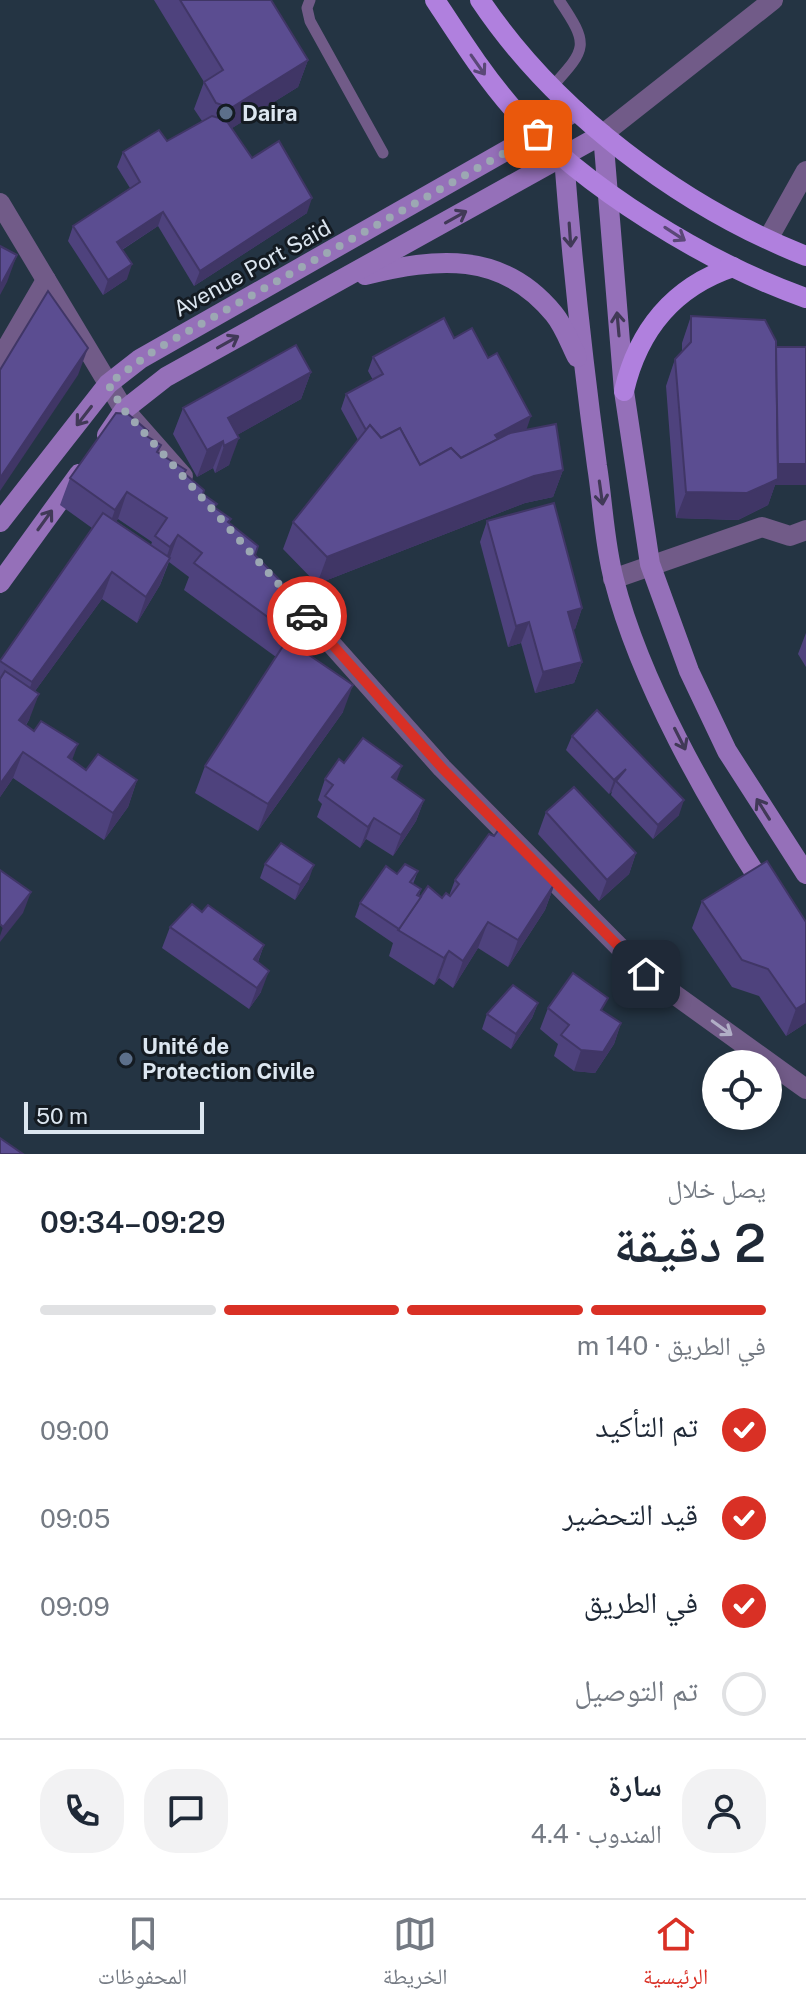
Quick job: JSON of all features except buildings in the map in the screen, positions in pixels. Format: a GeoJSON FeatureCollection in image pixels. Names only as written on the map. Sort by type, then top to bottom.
{"type":"FeatureCollection","features":[{"type":"Feature","properties":{"kind":"main road"},"geometry":{"type":"LineString","coordinates":[[435,0],[493,85],[564,158],[695,247],[806,298]]}},
{"type":"Feature","properties":{"kind":"main road"},"geometry":{"type":"LineString","coordinates":[[480,0],[527,64],[603,134],[687,193],[768,239],[806,256]]}},
{"type":"Feature","properties":{"kind":"main road","name":"Avenue Port Saïd"},"geometry":{"type":"LineString","coordinates":[[0,522],[108,384],[155,350],[576,111]]}},
{"type":"Feature","properties":{"kind":"main road"},"geometry":{"type":"LineString","coordinates":[[0,583],[124,410],[166,377],[603,134]]}},
{"type":"Feature","properties":{"kind":"main road"},"geometry":{"type":"LineString","coordinates":[[603,134],[624,391],[650,564],[689,671],[727,751],[806,874]]}},
{"type":"Feature","properties":{"kind":"main road"},"geometry":{"type":"LineString","coordinates":[[564,158],[584,369],[613,579],[636,645],[670,720],[728,832],[775,904]]}},
{"type":"Feature","properties":{"kind":"main road"},"geometry":{"type":"LineString","coordinates":[[338,282],[422,261],[458,262],[490,269],[524,284],[555,315],[584,369]]}},
{"type":"Feature","properties":{"kind":"main road"},"geometry":{"type":"LineString","coordinates":[[624,391],[640,343],[662,312],[691,286],[733,267]]}},
{"type":"Feature","properties":{"kind":"street"},"geometry":{"type":"LineString","coordinates":[[603,134],[773,0]]}},
{"type":"Feature","properties":{"kind":"street"},"geometry":{"type":"LineString","coordinates":[[768,239],[806,171]]}},
{"type":"Feature","properties":{"kind":"street"},"geometry":{"type":"LineString","coordinates":[[0,203],[124,410],[198,494]]}},
{"type":"Feature","properties":{"kind":"street"},"geometry":{"type":"LineString","coordinates":[[0,359],[46,280]]}},
{"type":"Feature","properties":{"kind":"street"},"geometry":{"type":"LineString","coordinates":[[613,579],[762,527],[790,536],[806,530]]}},
{"type":"Feature","properties":{"kind":"street"},"geometry":{"type":"LineString","coordinates":[[283,589],[442,768],[634,963],[806,1089]]}},
{"type":"Feature","properties":{"kind":"lane"},"geometry":{"type":"LineString","coordinates":[[310,0],[307,8],[310,21],[383,153]]}},
{"type":"Feature","properties":{"kind":"lane"},"geometry":{"type":"LineString","coordinates":[[551,88],[578,57],[583,44],[579,30],[559,0]]}},
{"type":"Feature","properties":{"kind":"way so far"},"geometry":{"type":"LineString","coordinates":[[307,616],[124,410],[108,384],[155,350],[538,134]]}},
{"type":"Feature","properties":{"kind":"place","name":"Daira"},"geometry":{"type":"Point","coordinates":[226,113]}},
{"type":"Feature","properties":{"kind":"place","name":"Unité de Protection Civile"},"geometry":{"type":"Point","coordinates":[126,1059]}},
{"type":"Feature","properties":{"kind":"route"},"geometry":{"type":"LineString","coordinates":[[307,616],[442,768],[646,974]]}}]}
